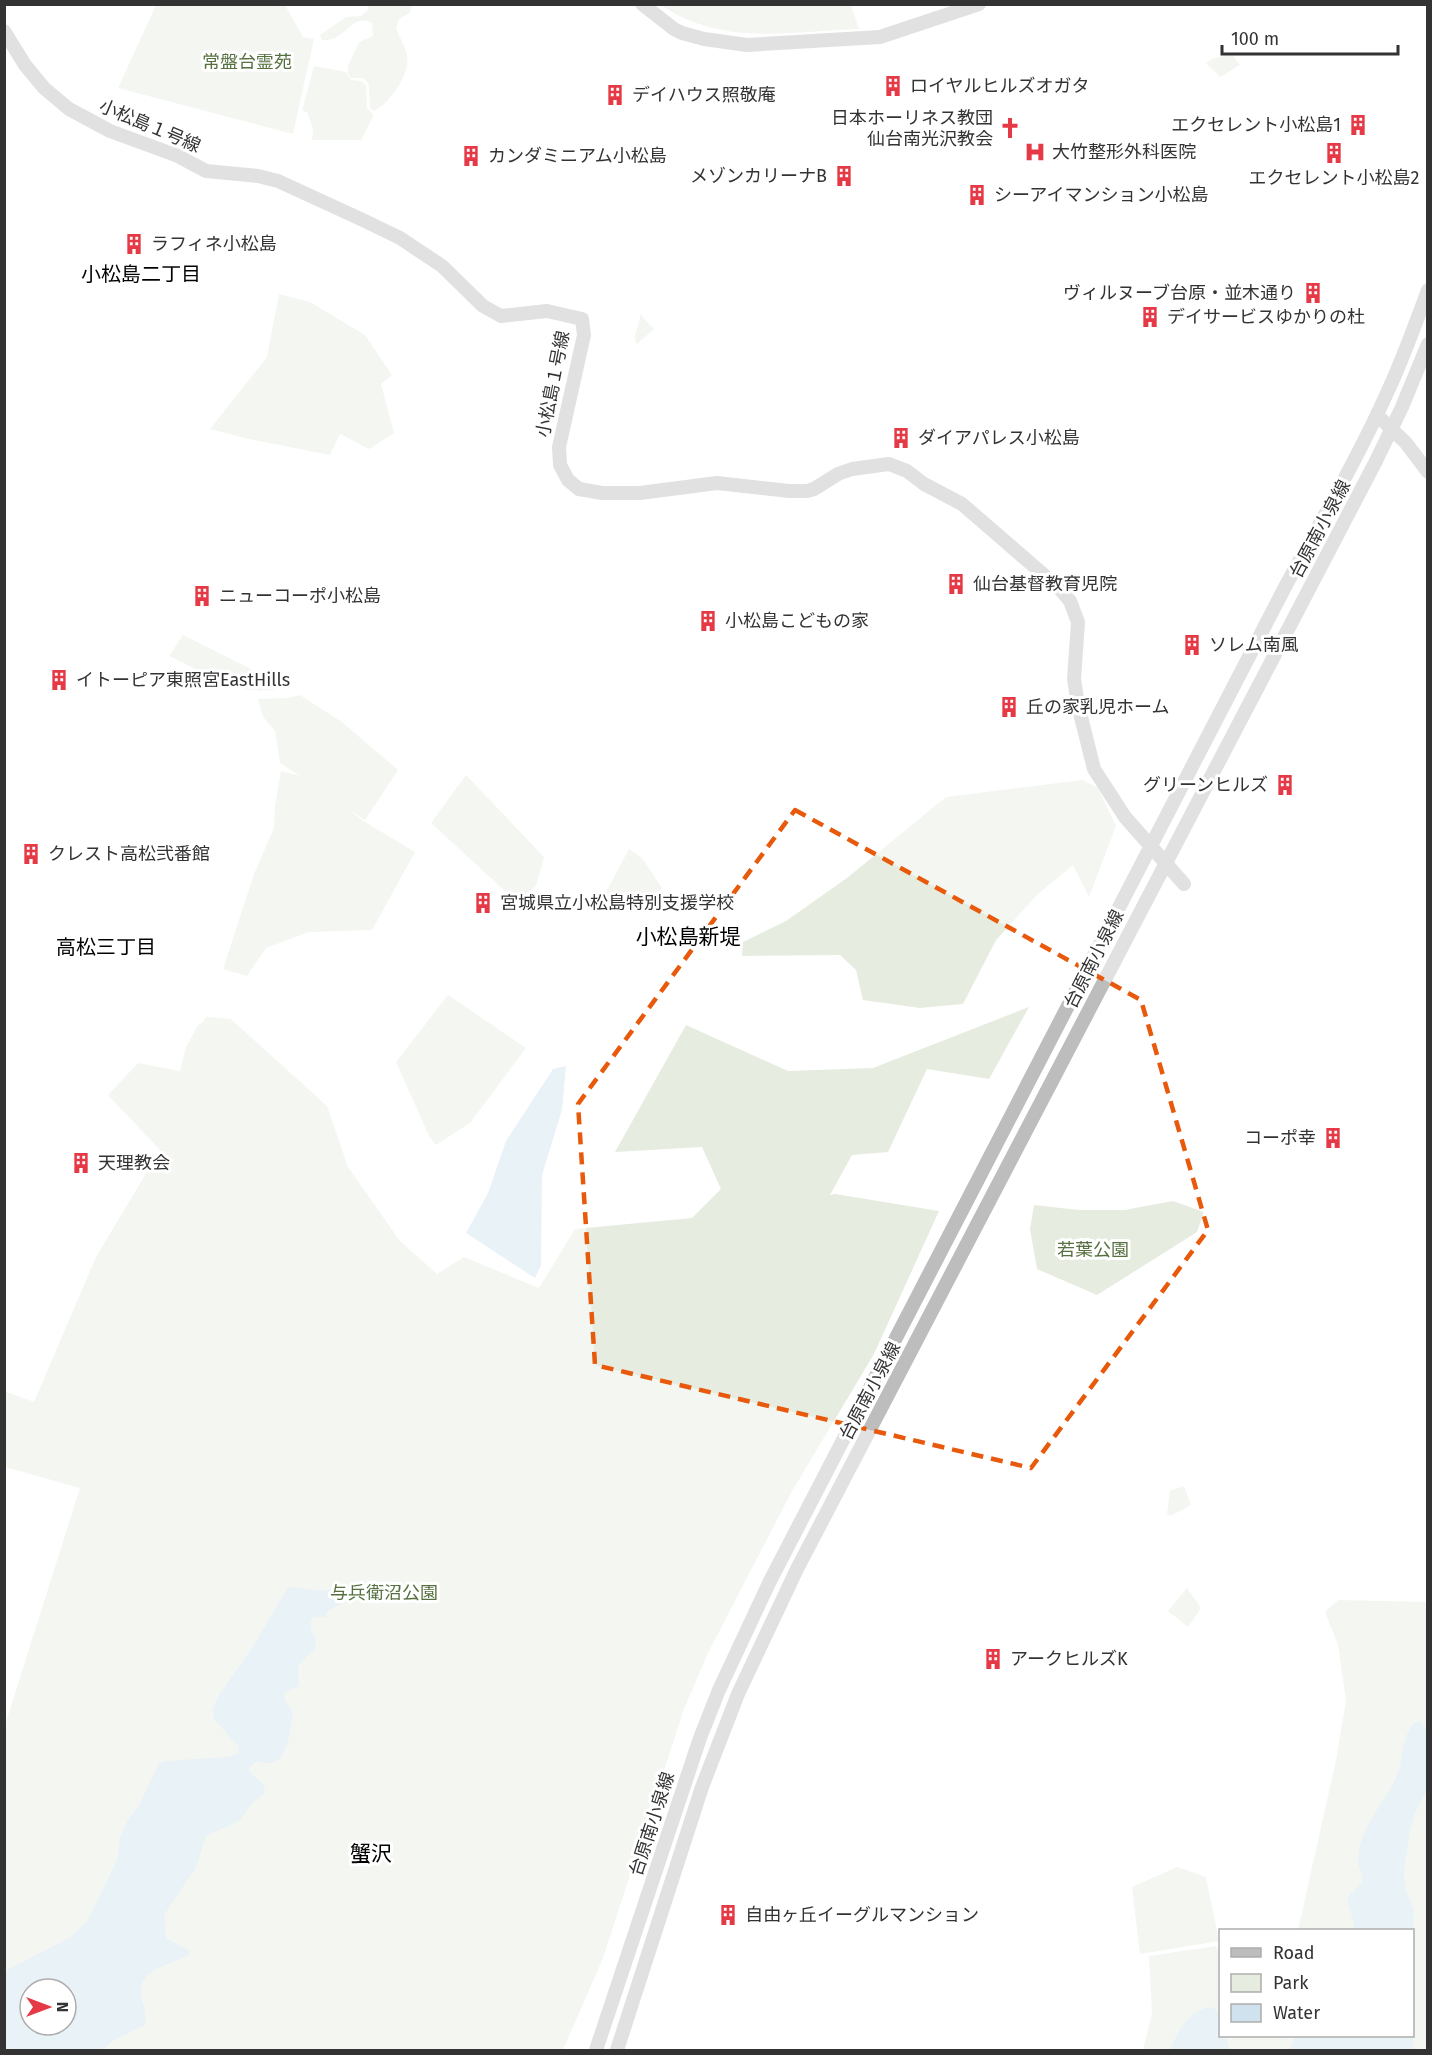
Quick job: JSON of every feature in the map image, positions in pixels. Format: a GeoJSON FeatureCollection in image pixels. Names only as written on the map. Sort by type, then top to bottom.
{"type":"FeatureCollection","features":[{"type":"Feature","properties":{"kind":"street"},"geometry":{"type":"LineString","coordinates":[[642,4],[682,33],[704,39],[747,45],[880,37],[979,4]]}},
{"type":"Feature","properties":{"kind":"street","name":"小松島１号線"},"geometry":{"type":"LineString","coordinates":[[4,31],[25,65],[44,88],[69,109],[110,131],[178,156],[206,171],[258,176],[278,181],[374,225],[400,238],[442,266],[483,306],[501,316],[547,311],[582,319],[584,335],[559,447],[560,465],[568,480],[579,489],[602,493],[640,492],[717,483],[807,491],[852,469],[889,464],[907,471],[924,484],[962,504],[1059,588],[1070,601],[1078,622],[1074,679],[1094,769],[1125,817],[1184,884]]}},
{"type":"Feature","properties":{"kind":"street","name":"台原南小泉線"},"geometry":{"type":"LineString","coordinates":[[596,2050],[700,1737],[719,1690],[770,1581],[976,1181],[1377,415],[1410,341],[1428,290]]}},
{"type":"Feature","properties":{"kind":"street","name":"台原南小泉線"},"geometry":{"type":"LineString","coordinates":[[617,2050],[702,1787],[738,1694],[788,1590],[1146,898],[1392,430],[1428,344]]}},
{"type":"Feature","properties":{"kind":"street"},"geometry":{"type":"LineString","coordinates":[[1377,415],[1406,443],[1428,472]]}},
{"type":"Feature","properties":{"kind":"highlighted area"},"geometry":{"type":"Polygon","coordinates":[[[795,810],[1141,1000],[1208,1230],[1031,1468],[595,1365],[578,1104],[795,810]]]}},
{"type":"Feature","properties":{"kind":"green space","name":"常盤台霊苑"},"geometry":{"type":"Polygon","coordinates":[[[156,5],[285,5],[303,37],[314,39],[293,134],[118,88],[156,5]]]}},
{"type":"Feature","properties":{"kind":"green space"},"geometry":{"type":"Polygon","coordinates":[[[368,5],[412,5],[410,13],[399,19],[396,27],[407,55],[403,79],[393,95],[374,111],[370,108],[368,83],[363,78],[351,78],[348,74],[348,66],[359,42],[373,36],[372,23],[360,21],[331,39],[322,40],[320,35],[346,17],[361,16],[368,10],[368,5]]]}},
{"type":"Feature","properties":{"kind":"green space"},"geometry":{"type":"Polygon","coordinates":[[[661,5],[851,5],[859,29],[757,34],[732,32],[708,27],[684,18],[661,5]]]}},
{"type":"Feature","properties":{"kind":"green space"},"geometry":{"type":"Polygon","coordinates":[[[1232,54],[1240,65],[1220,77],[1206,63],[1212,59],[1232,54]]]}},
{"type":"Feature","properties":{"kind":"green space"},"geometry":{"type":"Polygon","coordinates":[[[314,66],[346,72],[351,80],[361,81],[366,85],[367,108],[374,115],[361,140],[312,140],[313,128],[307,112],[302,111],[314,66]]]}},
{"type":"Feature","properties":{"kind":"green space"},"geometry":{"type":"Polygon","coordinates":[[[279,294],[310,302],[365,335],[392,375],[381,384],[394,433],[369,449],[340,434],[330,455],[210,429],[267,357],[279,294]]]}},
{"type":"Feature","properties":{"kind":"green space"},"geometry":{"type":"Polygon","coordinates":[[[640,314],[654,329],[637,344],[635,337],[640,314]]]}},
{"type":"Feature","properties":{"kind":"green space"},"geometry":{"type":"Polygon","coordinates":[[[183,635],[247,667],[280,688],[252,690],[237,687],[169,656],[183,635]]]}},
{"type":"Feature","properties":{"kind":"green space"},"geometry":{"type":"Polygon","coordinates":[[[300,695],[342,722],[398,770],[365,820],[346,808],[415,852],[372,930],[309,932],[266,948],[247,976],[223,969],[254,874],[274,828],[281,771],[300,776],[280,763],[275,731],[263,717],[258,699],[300,695]]]}},
{"type":"Feature","properties":{"kind":"green space"},"geometry":{"type":"Polygon","coordinates":[[[466,775],[544,857],[537,883],[521,906],[431,823],[466,775]]]}},
{"type":"Feature","properties":{"kind":"green space"},"geometry":{"type":"Polygon","coordinates":[[[1083,780],[1098,788],[1116,826],[1089,897],[1073,865],[1038,894],[996,940],[963,1004],[920,1008],[863,1000],[856,970],[840,955],[742,956],[743,942],[786,921],[847,878],[946,797],[1083,780]]]}},
{"type":"Feature","properties":{"kind":"green space"},"geometry":{"type":"Polygon","coordinates":[[[629,849],[642,858],[662,888],[645,912],[605,894],[629,849]]]}},
{"type":"Feature","properties":{"kind":"green space"},"geometry":{"type":"Polygon","coordinates":[[[448,995],[526,1048],[470,1123],[436,1145],[429,1136],[396,1062],[448,995]]]}},
{"type":"Feature","properties":{"kind":"green space","name":"与兵衛沼公園"},"geometry":{"type":"Polygon","coordinates":[[[1029,1007],[989,1079],[927,1069],[888,1152],[852,1155],[830,1195],[939,1211],[874,1354],[791,1493],[708,1653],[684,1709],[603,1958],[563,2050],[5,2050],[5,1725],[80,1488],[5,1467],[4,1391],[34,1402],[96,1257],[160,1150],[108,1095],[138,1063],[180,1071],[186,1047],[198,1025],[206,1017],[231,1019],[327,1106],[348,1167],[400,1241],[437,1274],[464,1257],[539,1288],[575,1229],[692,1218],[721,1189],[702,1147],[615,1152],[686,1025],[788,1071],[873,1068],[1029,1007]]]}},
{"type":"Feature","properties":{"kind":"green space","name":"若葉公園"},"geometry":{"type":"Polygon","coordinates":[[[1173,1201],[1204,1212],[1197,1232],[1097,1295],[1037,1269],[1030,1229],[1034,1205],[1078,1210],[1124,1210],[1173,1201]]]}},
{"type":"Feature","properties":{"kind":"green space"},"geometry":{"type":"Polygon","coordinates":[[[1184,1486],[1191,1505],[1171,1516],[1167,1514],[1170,1491],[1184,1486]]]}},
{"type":"Feature","properties":{"kind":"green space"},"geometry":{"type":"Polygon","coordinates":[[[1187,1588],[1201,1608],[1188,1627],[1168,1611],[1187,1588]]]}},
{"type":"Feature","properties":{"kind":"green space"},"geometry":{"type":"Polygon","coordinates":[[[1338,1600],[1427,1602],[1427,2050],[1143,2050],[1152,2013],[1149,1956],[1216,1946],[1219,1950],[1219,2037],[1414,2037],[1414,1929],[1298,1929],[1336,1760],[1346,1701],[1338,1645],[1325,1612],[1338,1600]]]}},
{"type":"Feature","properties":{"kind":"green space"},"geometry":{"type":"Polygon","coordinates":[[[1177,1867],[1206,1877],[1219,1941],[1140,1954],[1132,1887],[1177,1867]]]}},
{"type":"Feature","properties":{"kind":"water"},"geometry":{"type":"Polygon","coordinates":[[[566,1066],[562,1110],[542,1175],[541,1265],[535,1278],[466,1233],[488,1193],[506,1141],[553,1069],[566,1066]]]}},
{"type":"Feature","properties":{"kind":"water"},"geometry":{"type":"Polygon","coordinates":[[[353,1582],[361,1585],[352,1598],[346,1599],[329,1610],[325,1617],[314,1617],[311,1620],[311,1632],[316,1637],[315,1648],[298,1666],[299,1686],[284,1693],[285,1700],[293,1713],[285,1750],[277,1761],[264,1763],[257,1761],[249,1768],[249,1771],[264,1785],[265,1793],[253,1802],[239,1821],[206,1836],[196,1867],[164,1915],[166,1938],[188,1950],[190,1954],[148,1975],[141,1988],[146,2016],[144,2025],[111,2042],[103,2050],[5,2050],[5,1971],[69,1938],[87,1922],[118,1858],[120,1838],[128,1820],[139,1805],[159,1763],[229,1757],[238,1753],[239,1747],[214,1719],[213,1709],[219,1695],[254,1645],[288,1587],[325,1591],[353,1582]]]}},
{"type":"Feature","properties":{"kind":"water"},"geometry":{"type":"Polygon","coordinates":[[[1415,1722],[1421,1722],[1425,1726],[1427,1736],[1427,1790],[1415,1813],[1404,1871],[1405,1888],[1414,1911],[1413,1929],[1354,1929],[1347,1900],[1363,1882],[1358,1862],[1360,1846],[1369,1823],[1399,1770],[1411,1727],[1415,1722]]]}},
{"type":"Feature","properties":{"kind":"water"},"geometry":{"type":"Polygon","coordinates":[[[1214,2008],[1219,2013],[1219,2037],[1226,2037],[1229,2050],[1171,2050],[1184,2024],[1201,2009],[1214,2008]]]}},
{"type":"Feature","properties":{"kind":"water"},"geometry":{"type":"Polygon","coordinates":[[[1295,2037],[1413,2037],[1413,2050],[1290,2050],[1295,2037]]]}},
{"type":"Feature","properties":{"kind":"place","name":"ロイヤルヒルズオガタ"},"geometry":{"type":"Point","coordinates":[893,86]}},
{"type":"Feature","properties":{"kind":"place","name":"デイハウス照敬庵"},"geometry":{"type":"Point","coordinates":[615,95]}},
{"type":"Feature","properties":{"kind":"place","name":"エクセレント小松島1"},"geometry":{"type":"Point","coordinates":[1358,125]}},
{"type":"Feature","properties":{"kind":"place","name":"日本ホーリネス教団 仙台南光沢教会"},"geometry":{"type":"Point","coordinates":[1010,128]}},
{"type":"Feature","properties":{"kind":"place","name":"大竹整形外科医院"},"geometry":{"type":"Point","coordinates":[1035,152]}},
{"type":"Feature","properties":{"kind":"place","name":"エクセレント小松島2"},"geometry":{"type":"Point","coordinates":[1334,153]}},
{"type":"Feature","properties":{"kind":"place","name":"カンダミニアム小松島"},"geometry":{"type":"Point","coordinates":[471,156]}},
{"type":"Feature","properties":{"kind":"place","name":"メゾンカリーナB"},"geometry":{"type":"Point","coordinates":[844,176]}},
{"type":"Feature","properties":{"kind":"place","name":"シーアイマンション小松島"},"geometry":{"type":"Point","coordinates":[977,195]}},
{"type":"Feature","properties":{"kind":"place","name":"ラフィネ小松島"},"geometry":{"type":"Point","coordinates":[134,244]}},
{"type":"Feature","properties":{"kind":"place","name":"ヴィルヌーブ台原・並木通り"},"geometry":{"type":"Point","coordinates":[1313,293]}},
{"type":"Feature","properties":{"kind":"place","name":"デイサービスゆかりの杜"},"geometry":{"type":"Point","coordinates":[1150,317]}},
{"type":"Feature","properties":{"kind":"place","name":"ダイアパレス小松島"},"geometry":{"type":"Point","coordinates":[901,438]}},
{"type":"Feature","properties":{"kind":"place","name":"仙台基督教育児院"},"geometry":{"type":"Point","coordinates":[956,584]}},
{"type":"Feature","properties":{"kind":"place","name":"ニューコーポ小松島"},"geometry":{"type":"Point","coordinates":[202,596]}},
{"type":"Feature","properties":{"kind":"place","name":"小松島こどもの家"},"geometry":{"type":"Point","coordinates":[708,621]}},
{"type":"Feature","properties":{"kind":"place","name":"ソレム南風"},"geometry":{"type":"Point","coordinates":[1192,645]}},
{"type":"Feature","properties":{"kind":"place","name":"イトーピア東照宮EastHills"},"geometry":{"type":"Point","coordinates":[59,680]}},
{"type":"Feature","properties":{"kind":"place","name":"丘の家乳児ホーム"},"geometry":{"type":"Point","coordinates":[1009,707]}},
{"type":"Feature","properties":{"kind":"place","name":"グリーンヒルズ"},"geometry":{"type":"Point","coordinates":[1285,785]}},
{"type":"Feature","properties":{"kind":"place","name":"クレスト高松弐番館"},"geometry":{"type":"Point","coordinates":[31,854]}},
{"type":"Feature","properties":{"kind":"place","name":"宮城県立小松島特別支援学校"},"geometry":{"type":"Point","coordinates":[483,903]}},
{"type":"Feature","properties":{"kind":"place","name":"コーポ幸"},"geometry":{"type":"Point","coordinates":[1333,1138]}},
{"type":"Feature","properties":{"kind":"place","name":"天理教会"},"geometry":{"type":"Point","coordinates":[81,1163]}},
{"type":"Feature","properties":{"kind":"place","name":"アークヒルズK"},"geometry":{"type":"Point","coordinates":[993,1659]}},
{"type":"Feature","properties":{"kind":"place","name":"自由ヶ丘イーグルマンション"},"geometry":{"type":"Point","coordinates":[728,1915]}},
{"type":"Feature","properties":{"kind":"district","name":"小松島二丁目"},"geometry":{"type":"Point","coordinates":[141,274]}},
{"type":"Feature","properties":{"kind":"district","name":"小松島新堤"},"geometry":{"type":"Point","coordinates":[688,937]}},
{"type":"Feature","properties":{"kind":"district","name":"高松三丁目"},"geometry":{"type":"Point","coordinates":[106,947]}},
{"type":"Feature","properties":{"kind":"district","name":"蟹沢"},"geometry":{"type":"Point","coordinates":[371,1854]}}]}
